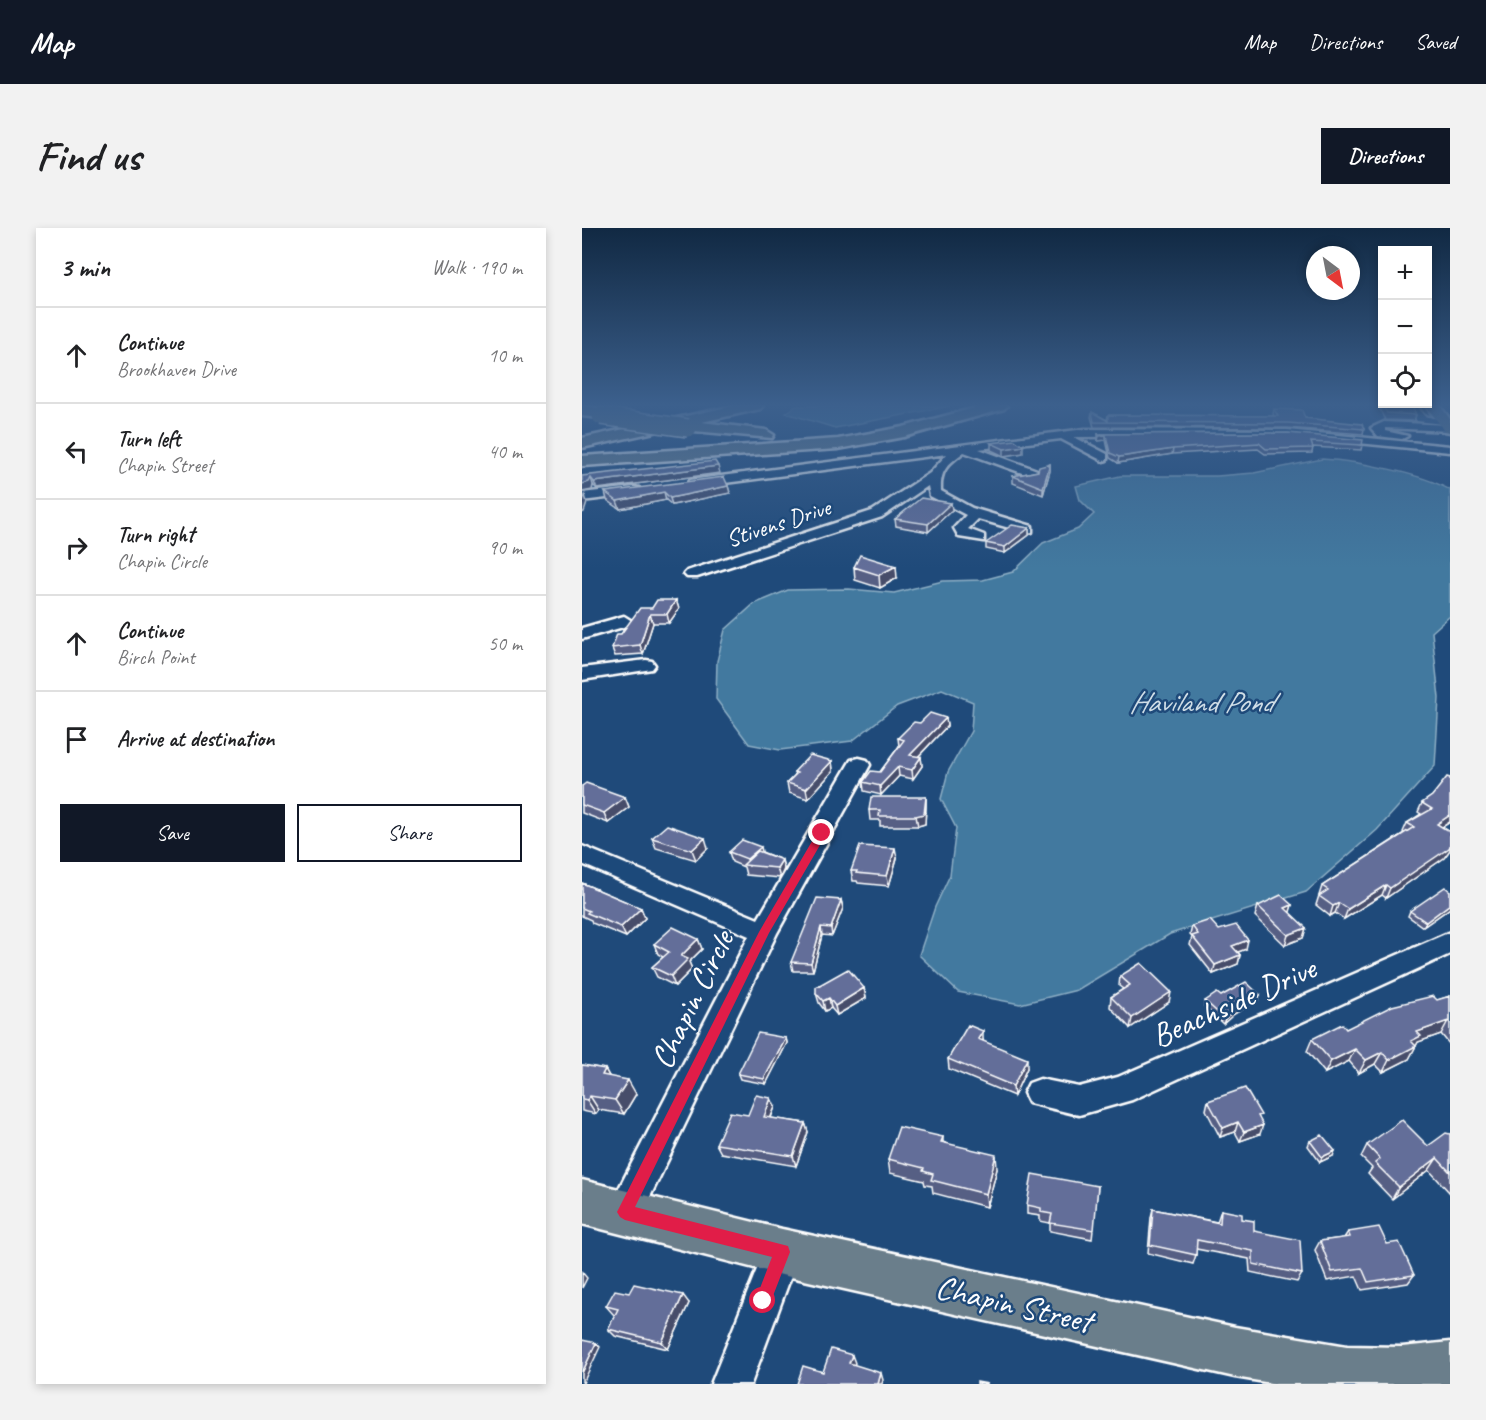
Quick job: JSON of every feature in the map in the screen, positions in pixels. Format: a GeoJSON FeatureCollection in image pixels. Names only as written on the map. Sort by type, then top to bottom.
{"type":"FeatureCollection","features":[{"type":"Feature","properties":{"kind":"highway"},"geometry":{"type":"LineString","coordinates":[[582,461],[599,460]]}},
{"type":"Feature","properties":{"kind":"main road","name":"Chapin Street"},"geometry":{"type":"LineString","coordinates":[[604,1207],[782,1252],[1234,1352],[1280,1372],[1347,1371],[1407,1378],[1450,1367]]}},
{"type":"Feature","properties":{"kind":"street"},"geometry":{"type":"LineString","coordinates":[[676,485],[865,460]]}},
{"type":"Feature","properties":{"kind":"street","name":"Stivens Drive"},"geometry":{"type":"LineString","coordinates":[[692,574],[877,514],[934,476],[946,460]]}},
{"type":"Feature","properties":{"kind":"street"},"geometry":{"type":"LineString","coordinates":[[997,460],[1033,473]]}},
{"type":"Feature","properties":{"kind":"street"},"geometry":{"type":"LineString","coordinates":[[934,476],[935,493],[976,513],[1027,529]]}},
{"type":"Feature","properties":{"kind":"street"},"geometry":{"type":"LineString","coordinates":[[582,497],[646,489]]}},
{"type":"Feature","properties":{"kind":"street"},"geometry":{"type":"LineString","coordinates":[[976,513],[961,528],[964,534],[979,538]]}},
{"type":"Feature","properties":{"kind":"street"},"geometry":{"type":"LineString","coordinates":[[582,633],[624,621]]}},
{"type":"Feature","properties":{"kind":"street"},"geometry":{"type":"LineString","coordinates":[[582,674],[646,665]]}},
{"type":"Feature","properties":{"kind":"street"},"geometry":{"type":"LineString","coordinates":[[764,932],[859,765]]}},
{"type":"Feature","properties":{"kind":"street","name":"Chapin Circle"},"geometry":{"type":"LineString","coordinates":[[582,854],[764,932],[604,1207]]}},
{"type":"Feature","properties":{"kind":"street","name":"Beachside Drive"},"geometry":{"type":"LineString","coordinates":[[1040,1093],[1079,1101],[1122,1090],[1384,974],[1450,942]]}},
{"type":"Feature","properties":{"kind":"street"},"geometry":{"type":"LineString","coordinates":[[731,1384],[782,1252]]}},
{"type":"Feature","properties":{"kind":"water","name":"Haviland Pond"},"geometry":{"type":"Polygon","coordinates":[[[1317,460],[1331,460],[1388,469],[1423,478],[1450,490],[1450,616],[1432,632],[1439,698],[1435,766],[1377,830],[1306,892],[1170,934],[1077,990],[1020,1004],[958,992],[919,955],[935,907],[950,875],[956,828],[941,799],[948,772],[971,731],[973,702],[942,689],[897,706],[852,741],[780,750],[749,744],[716,699],[717,661],[725,630],[754,604],[788,590],[849,589],[894,593],[943,581],[983,580],[1013,572],[1043,543],[1078,529],[1094,514],[1080,500],[1076,486],[1120,476],[1217,476],[1254,473],[1317,460]]]}},
{"type":"Feature","properties":{"kind":"building"},"geometry":{"type":"Polygon","coordinates":[[[715,461],[718,466],[594,482],[591,478],[589,482],[582,484],[582,476],[715,461]]]}},
{"type":"Feature","properties":{"kind":"building"},"geometry":{"type":"Polygon","coordinates":[[[1050,464],[1043,488],[1013,476],[1038,471],[1039,467],[1050,464]]]}},
{"type":"Feature","properties":{"kind":"building"},"geometry":{"type":"Polygon","coordinates":[[[724,477],[728,486],[670,498],[664,492],[617,501],[605,492],[724,477]]]}},
{"type":"Feature","properties":{"kind":"building"},"geometry":{"type":"Polygon","coordinates":[[[921,498],[951,503],[928,524],[895,519],[921,498]]]}},
{"type":"Feature","properties":{"kind":"building"},"geometry":{"type":"Polygon","coordinates":[[[1012,525],[1029,528],[1005,547],[986,543],[1012,525]]]}},
{"type":"Feature","properties":{"kind":"building"},"geometry":{"type":"Polygon","coordinates":[[[860,555],[896,566],[879,575],[854,567],[860,555]]]}},
{"type":"Feature","properties":{"kind":"building"},"geometry":{"type":"Polygon","coordinates":[[[657,600],[676,600],[667,614],[650,614],[640,645],[612,648],[617,634],[621,634],[640,608],[652,608],[657,600]]]}},
{"type":"Feature","properties":{"kind":"building"},"geometry":{"type":"Polygon","coordinates":[[[930,713],[946,718],[910,755],[921,757],[912,770],[898,767],[880,786],[863,782],[871,771],[880,772],[904,740],[898,738],[914,722],[920,723],[930,713]]]}},
{"type":"Feature","properties":{"kind":"building"},"geometry":{"type":"Polygon","coordinates":[[[810,755],[832,761],[806,789],[787,783],[797,773],[794,772],[810,755]]]}},
{"type":"Feature","properties":{"kind":"building"},"geometry":{"type":"Polygon","coordinates":[[[1447,777],[1450,778],[1450,815],[1437,824],[1450,832],[1449,848],[1390,888],[1386,885],[1348,909],[1339,903],[1333,906],[1319,896],[1328,890],[1322,886],[1414,827],[1407,823],[1432,809],[1422,803],[1432,796],[1447,777]]]}},
{"type":"Feature","properties":{"kind":"building"},"geometry":{"type":"Polygon","coordinates":[[[586,783],[625,797],[604,813],[582,805],[582,786],[586,783]]]}},
{"type":"Feature","properties":{"kind":"building"},"geometry":{"type":"Polygon","coordinates":[[[871,797],[926,797],[924,814],[879,816],[880,810],[869,810],[871,797]]]}},
{"type":"Feature","properties":{"kind":"building"},"geometry":{"type":"Polygon","coordinates":[[[667,825],[705,838],[692,850],[652,838],[667,825]]]}},
{"type":"Feature","properties":{"kind":"building"},"geometry":{"type":"Polygon","coordinates":[[[742,840],[761,847],[747,859],[729,852],[742,840]]]}},
{"type":"Feature","properties":{"kind":"building"},"geometry":{"type":"Polygon","coordinates":[[[860,846],[895,848],[887,876],[851,871],[860,846]]]}},
{"type":"Feature","properties":{"kind":"building"},"geometry":{"type":"Polygon","coordinates":[[[758,851],[782,860],[777,868],[743,865],[758,851]]]}},
{"type":"Feature","properties":{"kind":"building"},"geometry":{"type":"Polygon","coordinates":[[[582,883],[641,908],[621,927],[587,913],[589,911],[582,908],[582,883]]]}},
{"type":"Feature","properties":{"kind":"building"},"geometry":{"type":"Polygon","coordinates":[[[1445,887],[1450,891],[1450,904],[1426,922],[1410,911],[1445,887]]]}},
{"type":"Feature","properties":{"kind":"building"},"geometry":{"type":"Polygon","coordinates":[[[1281,895],[1292,905],[1285,908],[1306,928],[1288,935],[1258,906],[1281,895]]]}},
{"type":"Feature","properties":{"kind":"building"},"geometry":{"type":"Polygon","coordinates":[[[817,898],[841,900],[831,928],[821,927],[811,963],[791,962],[817,898]]]}},
{"type":"Feature","properties":{"kind":"building"},"geometry":{"type":"Polygon","coordinates":[[[1210,920],[1219,930],[1236,925],[1248,940],[1232,946],[1240,955],[1215,965],[1192,936],[1198,934],[1192,926],[1210,920]]]}},
{"type":"Feature","properties":{"kind":"building"},"geometry":{"type":"Polygon","coordinates":[[[673,927],[698,939],[681,956],[688,959],[671,976],[652,967],[669,952],[654,944],[673,927]]]}},
{"type":"Feature","properties":{"kind":"building"},"geometry":{"type":"Polygon","coordinates":[[[1141,963],[1171,992],[1132,1018],[1111,997],[1130,985],[1120,976],[1141,963]]]}},
{"type":"Feature","properties":{"kind":"building"},"geometry":{"type":"Polygon","coordinates":[[[848,969],[864,988],[835,1006],[829,998],[823,1001],[816,993],[816,987],[848,969]]]}},
{"type":"Feature","properties":{"kind":"building"},"geometry":{"type":"Polygon","coordinates":[[[1246,982],[1260,995],[1235,1009],[1225,1019],[1205,1001],[1217,993],[1221,996],[1246,982]]]}},
{"type":"Feature","properties":{"kind":"building"},"geometry":{"type":"Polygon","coordinates":[[[1433,996],[1437,1000],[1450,996],[1450,1023],[1448,1021],[1417,1032],[1421,1036],[1411,1041],[1416,1046],[1389,1060],[1382,1052],[1366,1060],[1355,1049],[1331,1061],[1312,1039],[1342,1024],[1346,1029],[1392,1006],[1433,996]]]}},
{"type":"Feature","properties":{"kind":"building"},"geometry":{"type":"Polygon","coordinates":[[[968,1025],[983,1031],[978,1039],[1027,1059],[1013,1086],[948,1059],[968,1025]]]}},
{"type":"Feature","properties":{"kind":"building"},"geometry":{"type":"Polygon","coordinates":[[[758,1033],[786,1038],[764,1079],[738,1074],[758,1033]]]}},
{"type":"Feature","properties":{"kind":"building"},"geometry":{"type":"Polygon","coordinates":[[[582,1065],[605,1069],[602,1075],[628,1080],[615,1100],[590,1096],[587,1100],[582,1099],[582,1065]]]}},
{"type":"Feature","properties":{"kind":"building"},"geometry":{"type":"Polygon","coordinates":[[[1245,1088],[1261,1115],[1258,1116],[1263,1125],[1244,1132],[1238,1122],[1223,1128],[1208,1101],[1245,1088]]]}},
{"type":"Feature","properties":{"kind":"building"},"geometry":{"type":"Polygon","coordinates":[[[756,1095],[771,1098],[764,1117],[805,1123],[793,1156],[716,1144],[730,1112],[748,1115],[756,1095]]]}},
{"type":"Feature","properties":{"kind":"building"},"geometry":{"type":"Polygon","coordinates":[[[1402,1120],[1428,1146],[1446,1133],[1450,1134],[1450,1172],[1437,1158],[1399,1187],[1375,1163],[1380,1159],[1367,1145],[1402,1120]]]}},
{"type":"Feature","properties":{"kind":"building"},"geometry":{"type":"Polygon","coordinates":[[[899,1127],[943,1137],[941,1142],[996,1155],[986,1194],[931,1180],[933,1174],[923,1171],[924,1168],[888,1159],[899,1127]]]}},
{"type":"Feature","properties":{"kind":"building"},"geometry":{"type":"Polygon","coordinates":[[[1322,1135],[1335,1151],[1322,1157],[1310,1141],[1322,1135]]]}},
{"type":"Feature","properties":{"kind":"building"},"geometry":{"type":"Polygon","coordinates":[[[1032,1174],[1098,1186],[1094,1230],[1050,1223],[1052,1214],[1041,1212],[1041,1208],[1027,1205],[1032,1174]]]}},
{"type":"Feature","properties":{"kind":"building"},"geometry":{"type":"Polygon","coordinates":[[[1153,1209],[1220,1223],[1221,1210],[1242,1214],[1242,1219],[1254,1221],[1254,1231],[1300,1240],[1302,1274],[1253,1264],[1253,1251],[1197,1240],[1196,1255],[1150,1245],[1153,1209]]]}},
{"type":"Feature","properties":{"kind":"building"},"geometry":{"type":"Polygon","coordinates":[[[1379,1227],[1387,1244],[1399,1242],[1414,1275],[1368,1282],[1362,1268],[1332,1272],[1320,1241],[1350,1237],[1348,1232],[1379,1227]]]}},
{"type":"Feature","properties":{"kind":"building"},"geometry":{"type":"Polygon","coordinates":[[[634,1284],[683,1295],[662,1342],[608,1329],[618,1309],[606,1306],[615,1290],[629,1293],[634,1284]]]}},
{"type":"Feature","properties":{"kind":"building"},"geometry":{"type":"Polygon","coordinates":[[[582,1340],[596,1343],[582,1373],[582,1340]]]}},
{"type":"Feature","properties":{"kind":"building"},"geometry":{"type":"Polygon","coordinates":[[[831,1349],[852,1355],[849,1363],[881,1373],[878,1384],[797,1384],[803,1366],[823,1372],[831,1349]]]}},
{"type":"Feature","properties":{"kind":"route"},"geometry":{"type":"LineString","coordinates":[[763,1301],[782,1252],[625,1212],[764,932],[822,833]]}}]}
